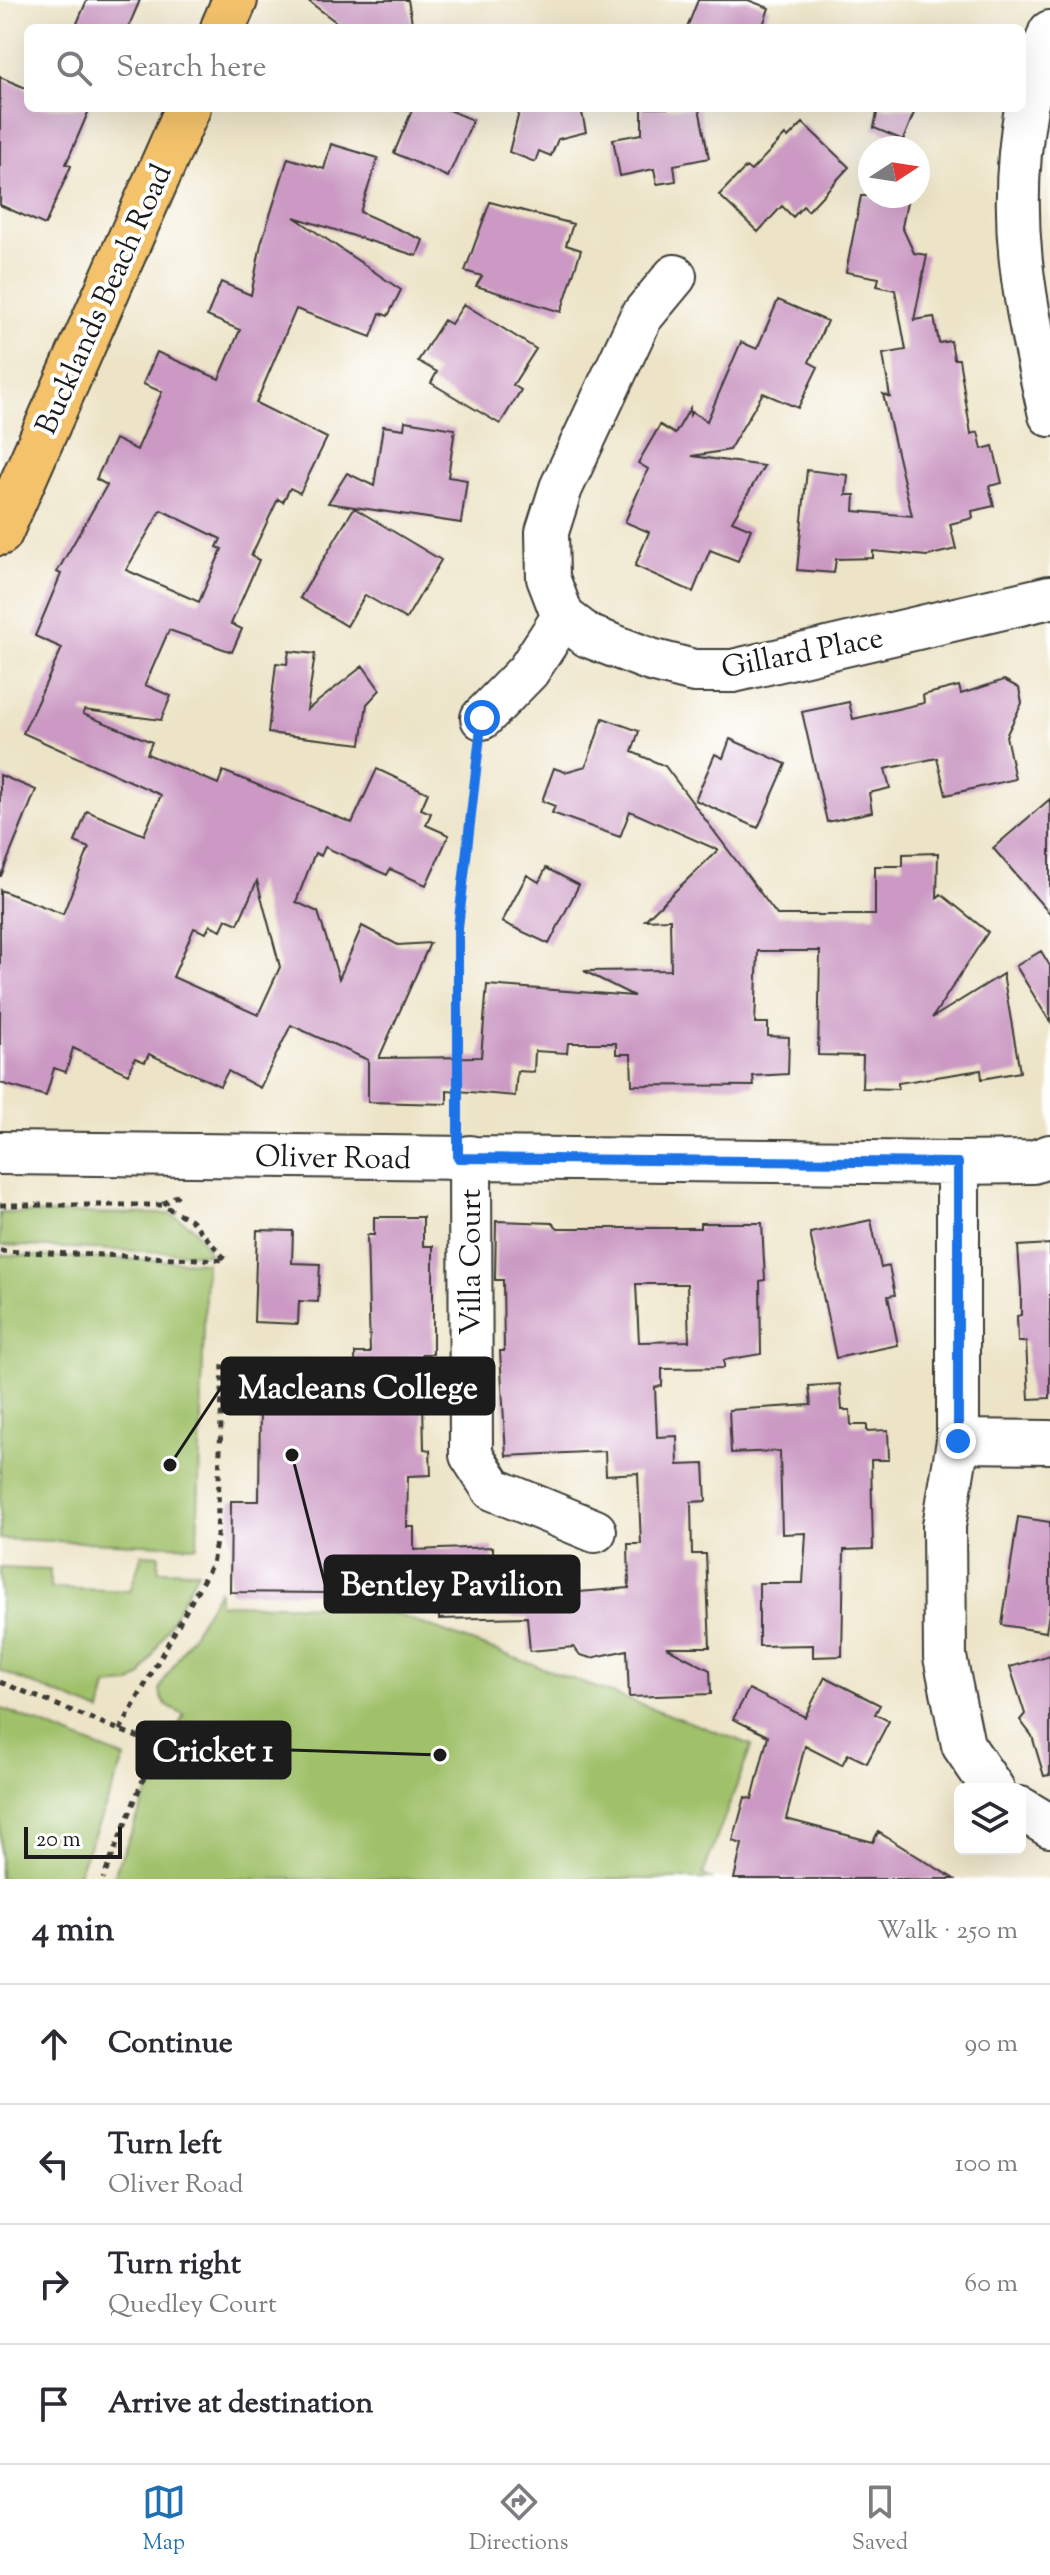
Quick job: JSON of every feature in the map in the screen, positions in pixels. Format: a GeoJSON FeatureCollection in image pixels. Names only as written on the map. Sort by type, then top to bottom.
{"type":"FeatureCollection","features":[{"type":"Feature","properties":{"kind":"main road"},"geometry":{"type":"LineString","coordinates":[[225,24],[235,0]]}},
{"type":"Feature","properties":{"kind":"main road","name":"Bucklands Beach Road"},"geometry":{"type":"LineString","coordinates":[[0,533],[186,112]]}},
{"type":"Feature","properties":{"kind":"street"},"geometry":{"type":"LineString","coordinates":[[1050,32],[1027,105],[1015,197],[1021,288],[1050,415]]}},
{"type":"Feature","properties":{"kind":"street"},"geometry":{"type":"LineString","coordinates":[[482,718],[528,671],[563,617],[548,578],[547,532],[561,488],[641,317],[675,276]]}},
{"type":"Feature","properties":{"kind":"street","name":"Gillard Place"},"geometry":{"type":"LineString","coordinates":[[563,617],[588,636],[651,660],[694,671],[733,671],[1050,597]]}},
{"type":"Feature","properties":{"kind":"street","name":"Oliver Road"},"geometry":{"type":"LineString","coordinates":[[0,1153],[158,1152],[958,1163],[1033,1162],[1050,1156]]}},
{"type":"Feature","properties":{"kind":"street","name":"Villa Court"},"geometry":{"type":"LineString","coordinates":[[464,1158],[471,1455],[478,1471],[493,1489],[595,1531]]}},
{"type":"Feature","properties":{"kind":"street"},"geometry":{"type":"LineString","coordinates":[[958,1163],[958,1441],[944,1526],[945,1657],[949,1690],[963,1745],[989,1783]]}},
{"type":"Feature","properties":{"kind":"street"},"geometry":{"type":"LineString","coordinates":[[958,1441],[1050,1442]]}},
{"type":"Feature","properties":{"kind":"street"},"geometry":{"type":"LineString","coordinates":[[1026,1812],[1050,1826]]}},
{"type":"Feature","properties":{"kind":"path"},"geometry":{"type":"LineString","coordinates":[[464,1158],[458,928],[482,718]]}},
{"type":"Feature","properties":{"kind":"path"},"geometry":{"type":"LineString","coordinates":[[0,1205],[162,1205],[191,1220],[226,1260],[0,1251]]}},
{"type":"Feature","properties":{"kind":"path"},"geometry":{"type":"LineString","coordinates":[[120,1730],[212,1564],[217,1536],[223,1364]]}},
{"type":"Feature","properties":{"kind":"path"},"geometry":{"type":"LineString","coordinates":[[0,1682],[157,1745],[103,1879]]}},
{"type":"Feature","properties":{"kind":"green space"},"geometry":{"type":"Polygon","coordinates":[[[0,1213],[171,1214],[194,1228],[210,1254],[0,1245],[0,1213]]]}},
{"type":"Feature","properties":{"kind":"green space"},"geometry":{"type":"Polygon","coordinates":[[[0,1255],[206,1262],[197,1546],[0,1539],[0,1255]]]}},
{"type":"Feature","properties":{"kind":"green space"},"geometry":{"type":"Polygon","coordinates":[[[142,1554],[159,1555],[158,1570],[198,1571],[141,1677],[129,1684],[107,1686],[101,1712],[0,1671],[0,1568],[50,1570],[50,1588],[130,1591],[142,1554]]]}},
{"type":"Feature","properties":{"kind":"green space"},"geometry":{"type":"Polygon","coordinates":[[[219,1590],[219,1604],[338,1606],[341,1594],[752,1745],[703,1874],[711,1879],[112,1879],[165,1751],[184,1715],[164,1703],[160,1688],[219,1590]]]}},
{"type":"Feature","properties":{"kind":"green space"},"geometry":{"type":"Polygon","coordinates":[[[0,1708],[125,1758],[76,1879],[0,1879],[0,1708]]]}},
{"type":"Feature","properties":{"kind":"building"},"geometry":{"type":"Polygon","coordinates":[[[87,0],[140,0],[130,24],[77,24],[87,0]]]}},
{"type":"Feature","properties":{"kind":"building"},"geometry":{"type":"Polygon","coordinates":[[[307,0],[408,0],[412,24],[339,24],[307,0]]]}},
{"type":"Feature","properties":{"kind":"building"},"geometry":{"type":"Polygon","coordinates":[[[698,0],[748,0],[769,8],[763,24],[689,24],[698,0]]]}},
{"type":"Feature","properties":{"kind":"building"},"geometry":{"type":"Polygon","coordinates":[[[0,77],[24,87],[24,112],[88,112],[66,164],[71,166],[45,225],[0,205],[0,77]]]}},
{"type":"Feature","properties":{"kind":"building"},"geometry":{"type":"Polygon","coordinates":[[[411,112],[454,112],[473,120],[448,177],[394,153],[411,112]]]}},
{"type":"Feature","properties":{"kind":"building"},"geometry":{"type":"Polygon","coordinates":[[[519,112],[582,112],[586,132],[558,139],[551,156],[539,151],[535,162],[509,152],[519,112]]]}},
{"type":"Feature","properties":{"kind":"building"},"geometry":{"type":"Polygon","coordinates":[[[642,112],[700,112],[709,158],[674,165],[676,181],[657,184],[654,169],[620,176],[613,139],[642,134],[642,112]]]}},
{"type":"Feature","properties":{"kind":"building"},"geometry":{"type":"Polygon","coordinates":[[[877,112],[914,112],[905,136],[893,136],[874,128],[877,112]]]}},
{"type":"Feature","properties":{"kind":"building"},"geometry":{"type":"Polygon","coordinates":[[[803,123],[849,167],[808,211],[803,206],[793,217],[782,206],[758,232],[719,195],[746,167],[751,171],[785,135],[788,138],[803,123]]]}},
{"type":"Feature","properties":{"kind":"building"},"geometry":{"type":"Polygon","coordinates":[[[331,144],[378,158],[360,212],[423,240],[417,256],[294,217],[401,290],[388,316],[380,313],[371,337],[296,309],[256,403],[327,438],[300,493],[290,488],[283,502],[278,499],[251,556],[259,560],[231,624],[242,629],[232,652],[169,630],[145,685],[171,696],[161,720],[84,710],[83,714],[152,742],[147,754],[218,784],[223,771],[352,823],[377,769],[428,793],[421,809],[431,813],[426,825],[449,835],[426,885],[390,869],[387,875],[325,847],[321,856],[315,853],[296,902],[318,912],[339,979],[362,926],[398,945],[430,943],[379,1058],[481,1057],[487,985],[634,996],[584,971],[671,970],[670,919],[645,920],[718,850],[630,811],[620,837],[552,813],[555,806],[542,801],[554,768],[565,772],[586,766],[603,718],[639,731],[632,752],[665,766],[777,915],[875,915],[875,866],[903,866],[903,854],[938,853],[937,898],[941,894],[988,932],[932,1018],[1003,974],[1020,1072],[982,1079],[981,1070],[898,1083],[898,1089],[862,1088],[863,1056],[818,1055],[820,951],[758,951],[755,1023],[768,1023],[768,1036],[789,1037],[788,1074],[753,1076],[754,1086],[632,1085],[631,1054],[616,1054],[616,1043],[568,1043],[567,1053],[535,1051],[534,1072],[517,1071],[515,1096],[447,1090],[447,1104],[368,1102],[368,1060],[291,1025],[260,1088],[228,1071],[220,1086],[149,1054],[145,1062],[135,1058],[128,1074],[73,1048],[66,1072],[54,1068],[46,1096],[0,1083],[0,890],[63,914],[89,848],[75,842],[87,811],[144,835],[161,795],[23,733],[62,648],[35,636],[61,574],[57,572],[107,485],[96,479],[115,439],[137,450],[162,392],[143,384],[157,352],[219,379],[240,330],[207,316],[221,282],[251,295],[261,244],[288,158],[324,169],[331,144]],[[161,510],[126,570],[199,602],[222,549],[217,547],[221,539],[161,510]],[[257,881],[238,924],[226,919],[221,930],[210,925],[206,933],[194,928],[173,977],[258,1015],[280,967],[257,881]]]}},
{"type":"Feature","properties":{"kind":"building"},"geometry":{"type":"Polygon","coordinates":[[[490,202],[573,224],[566,245],[581,250],[561,312],[476,286],[482,276],[465,271],[490,202]]]}},
{"type":"Feature","properties":{"kind":"building"},"geometry":{"type":"Polygon","coordinates":[[[859,208],[906,208],[902,227],[914,253],[927,255],[914,320],[934,317],[939,343],[951,341],[954,359],[959,359],[971,434],[978,432],[982,449],[993,446],[1002,483],[989,486],[994,506],[972,511],[973,518],[950,524],[956,549],[927,556],[873,551],[873,558],[836,559],[834,573],[797,570],[807,470],[848,475],[846,495],[855,495],[854,511],[912,516],[883,394],[890,397],[883,354],[906,350],[895,290],[877,286],[879,278],[846,272],[859,208]]]}},
{"type":"Feature","properties":{"kind":"building"},"geometry":{"type":"Polygon","coordinates":[[[778,300],[827,321],[809,362],[818,367],[798,408],[763,393],[729,450],[692,456],[764,466],[732,521],[751,529],[738,561],[710,550],[693,592],[635,566],[649,532],[625,522],[648,469],[638,463],[660,425],[675,434],[690,408],[690,415],[692,412],[707,421],[741,342],[757,349],[778,300]]]}},
{"type":"Feature","properties":{"kind":"building"},"geometry":{"type":"Polygon","coordinates":[[[464,304],[536,349],[513,385],[521,390],[500,424],[431,383],[437,372],[418,361],[444,320],[451,324],[464,304]]]}},
{"type":"Feature","properties":{"kind":"building"},"geometry":{"type":"Polygon","coordinates":[[[405,421],[455,429],[448,477],[467,480],[461,523],[328,503],[347,473],[374,486],[383,426],[404,429],[405,421]]]}},
{"type":"Feature","properties":{"kind":"building"},"geometry":{"type":"Polygon","coordinates":[[[354,508],[441,560],[406,619],[365,595],[347,626],[300,598],[354,508]]]}},
{"type":"Feature","properties":{"kind":"building"},"geometry":{"type":"Polygon","coordinates":[[[289,651],[315,654],[307,710],[363,666],[380,690],[367,704],[361,744],[268,733],[276,663],[287,664],[289,651]]]}},
{"type":"Feature","properties":{"kind":"building"},"geometry":{"type":"Polygon","coordinates":[[[1004,680],[1019,688],[1022,703],[1006,736],[1015,779],[946,795],[937,758],[885,769],[890,788],[869,793],[872,812],[827,822],[802,712],[849,702],[853,719],[924,703],[923,695],[959,686],[961,694],[1004,680]]]}},
{"type":"Feature","properties":{"kind":"building"},"geometry":{"type":"Polygon","coordinates":[[[730,739],[786,764],[758,828],[695,800],[715,754],[723,758],[730,739]]]}},
{"type":"Feature","properties":{"kind":"building"},"geometry":{"type":"Polygon","coordinates":[[[0,775],[36,790],[1,876],[0,876],[0,775]]]}},
{"type":"Feature","properties":{"kind":"building"},"geometry":{"type":"Polygon","coordinates":[[[1050,799],[1050,914],[993,848],[1050,799]]]}},
{"type":"Feature","properties":{"kind":"building"},"geometry":{"type":"Polygon","coordinates":[[[546,868],[579,885],[549,944],[502,922],[527,875],[539,882],[546,868]]]}},
{"type":"Feature","properties":{"kind":"building"},"geometry":{"type":"Polygon","coordinates":[[[1041,951],[1050,966],[1050,1022],[1016,966],[1041,951]]]}},
{"type":"Feature","properties":{"kind":"building"},"geometry":{"type":"Polygon","coordinates":[[[374,1217],[423,1217],[423,1246],[433,1246],[433,1354],[422,1354],[424,1449],[430,1450],[431,1475],[408,1476],[407,1527],[414,1527],[414,1550],[493,1547],[493,1569],[512,1569],[512,1580],[564,1575],[565,1586],[578,1584],[579,1592],[629,1588],[628,1544],[641,1544],[638,1473],[606,1475],[605,1451],[506,1456],[500,1351],[504,1351],[503,1280],[495,1280],[496,1221],[552,1223],[558,1228],[700,1228],[700,1223],[762,1223],[765,1280],[760,1281],[761,1354],[724,1360],[724,1368],[662,1369],[662,1386],[655,1387],[657,1437],[677,1436],[678,1465],[704,1464],[706,1501],[691,1502],[692,1554],[706,1554],[710,1647],[666,1647],[710,1670],[711,1694],[629,1697],[627,1650],[591,1658],[580,1655],[574,1647],[530,1651],[527,1617],[439,1619],[439,1602],[434,1602],[433,1579],[325,1578],[325,1593],[230,1592],[231,1501],[259,1501],[260,1402],[356,1405],[355,1353],[370,1353],[367,1235],[374,1235],[374,1217]],[[636,1284],[639,1342],[689,1341],[687,1284],[636,1284]]]}},
{"type":"Feature","properties":{"kind":"building"},"geometry":{"type":"Polygon","coordinates":[[[871,1220],[881,1268],[889,1266],[895,1295],[888,1296],[898,1345],[836,1358],[810,1233],[871,1220]]]}},
{"type":"Feature","properties":{"kind":"building"},"geometry":{"type":"Polygon","coordinates":[[[257,1230],[293,1231],[292,1263],[320,1264],[318,1302],[299,1301],[298,1324],[254,1322],[257,1230]]]}},
{"type":"Feature","properties":{"kind":"building"},"geometry":{"type":"Polygon","coordinates":[[[1050,1244],[1050,1398],[1029,1399],[1026,1342],[1018,1342],[1017,1316],[1021,1315],[1021,1290],[1018,1246],[1050,1244]]]}},
{"type":"Feature","properties":{"kind":"building"},"geometry":{"type":"Polygon","coordinates":[[[840,1384],[842,1410],[850,1410],[851,1425],[867,1425],[867,1431],[888,1430],[889,1460],[871,1460],[873,1549],[844,1550],[842,1656],[813,1657],[813,1645],[759,1646],[759,1583],[803,1583],[806,1533],[782,1534],[780,1451],[731,1453],[729,1410],[811,1405],[809,1386],[840,1384]]]}},
{"type":"Feature","properties":{"kind":"building"},"geometry":{"type":"Polygon","coordinates":[[[1018,1517],[1050,1522],[1050,1607],[1046,1632],[1002,1625],[1018,1517]]]}},
{"type":"Feature","properties":{"kind":"building"},"geometry":{"type":"Polygon","coordinates":[[[1050,1655],[1050,1775],[1044,1776],[1032,1736],[1020,1720],[1025,1714],[1010,1667],[1050,1655]]]}},
{"type":"Feature","properties":{"kind":"building"},"geometry":{"type":"Polygon","coordinates":[[[825,1677],[880,1705],[875,1714],[889,1721],[867,1763],[848,1754],[842,1765],[805,1746],[786,1819],[873,1842],[878,1832],[954,1879],[734,1879],[742,1844],[733,1841],[745,1797],[752,1799],[768,1736],[733,1719],[749,1689],[805,1717],[825,1677]]]}},
{"type":"Feature","properties":{"kind":"place","name":"Bentley Pavilion"},"geometry":{"type":"Point","coordinates":[292,1455]}},
{"type":"Feature","properties":{"kind":"place","name":"Macleans College"},"geometry":{"type":"Point","coordinates":[170,1465]}},
{"type":"Feature","properties":{"kind":"place","name":"Cricket 1"},"geometry":{"type":"Point","coordinates":[440,1755]}},
{"type":"Feature","properties":{"kind":"route"},"geometry":{"type":"LineString","coordinates":[[482,718],[458,928],[458,1158],[958,1163],[958,1441]]}}]}
